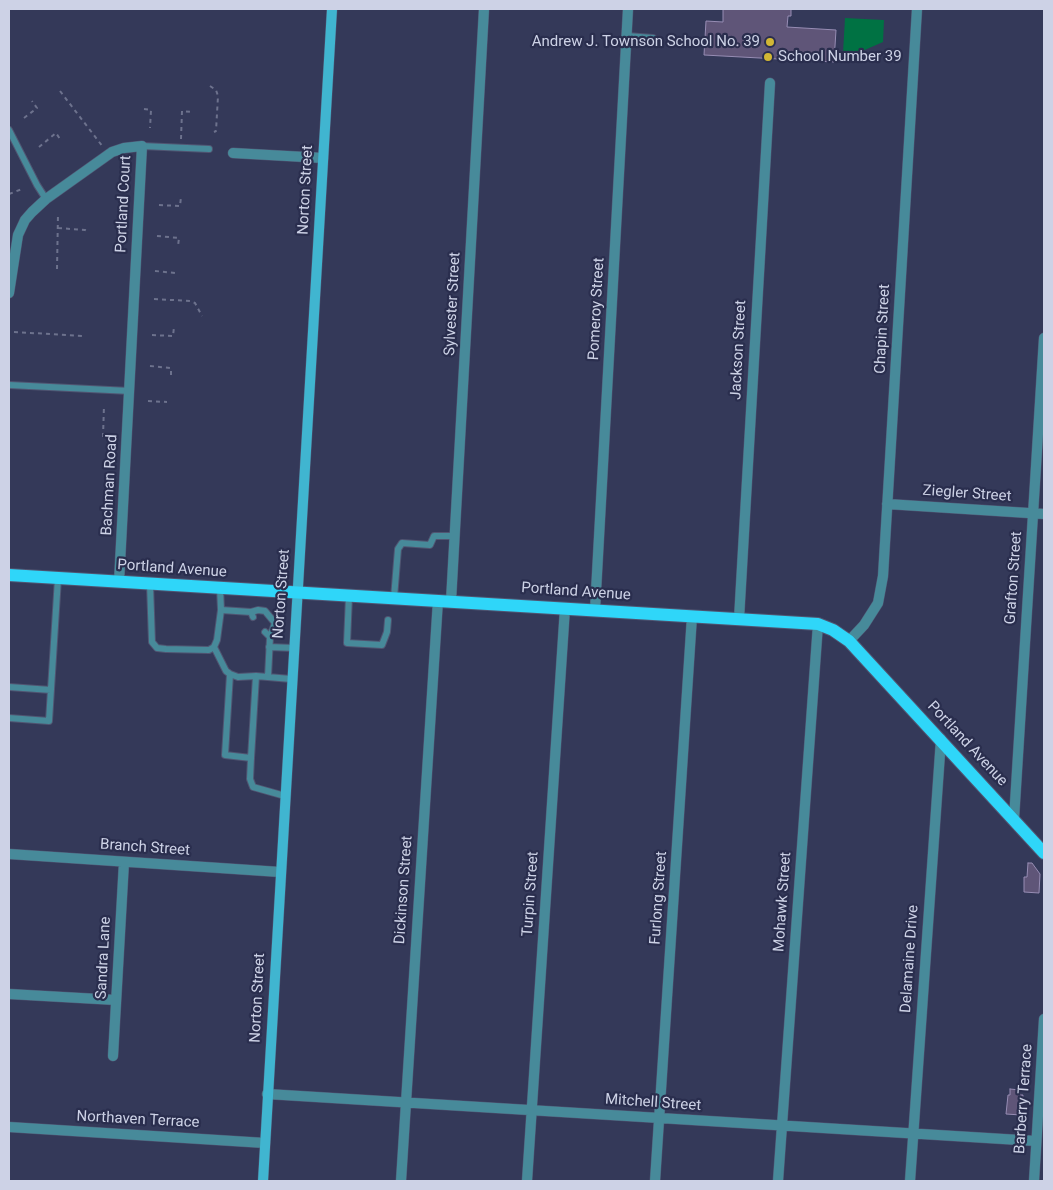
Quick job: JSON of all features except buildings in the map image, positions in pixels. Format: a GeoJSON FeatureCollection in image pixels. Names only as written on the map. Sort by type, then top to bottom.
{"type":"FeatureCollection","features":[{"type":"Feature","properties":{"kind":"main road","name":"Norton Street"},"geometry":{"type":"LineString","coordinates":[[262,1181],[332,9]]}},
{"type":"Feature","properties":{"kind":"main road","name":"Portland Avenue"},"geometry":{"type":"LineString","coordinates":[[9,575],[818,624],[833,630],[849,641],[1044,853]]}},
{"type":"Feature","properties":{"kind":"street","name":"Sylvester Street"},"geometry":{"type":"LineString","coordinates":[[451,601],[484,9]]}},
{"type":"Feature","properties":{"kind":"street","name":"Pomeroy Street"},"geometry":{"type":"LineString","coordinates":[[596,610],[628,9]]}},
{"type":"Feature","properties":{"kind":"street","name":"Chapin Street"},"geometry":{"type":"LineString","coordinates":[[849,641],[864,625],[878,603],[883,576],[917,9]]}},
{"type":"Feature","properties":{"kind":"street","name":"Jackson Street"},"geometry":{"type":"LineString","coordinates":[[739,619],[770,83]]}},
{"type":"Feature","properties":{"kind":"street","name":"Portland Court"},"geometry":{"type":"LineString","coordinates":[[9,293],[20,230],[32,212],[46,199],[112,152],[124,148],[142,146],[130,391]]}},
{"type":"Feature","properties":{"kind":"street"},"geometry":{"type":"LineString","coordinates":[[233,153],[323,158]]}},
{"type":"Feature","properties":{"kind":"street","name":"Grafton Street"},"geometry":{"type":"LineString","coordinates":[[1014,819],[1039,514],[1044,338]]}},
{"type":"Feature","properties":{"kind":"street","name":"Bachman Road"},"geometry":{"type":"LineString","coordinates":[[119,582],[130,391]]}},
{"type":"Feature","properties":{"kind":"street","name":"Ziegler Street"},"geometry":{"type":"LineString","coordinates":[[887,504],[1039,514]]}},
{"type":"Feature","properties":{"kind":"street","name":"Dickinson Street"},"geometry":{"type":"LineString","coordinates":[[401,1181],[438,600]]}},
{"type":"Feature","properties":{"kind":"street","name":"Turpin Street"},"geometry":{"type":"LineString","coordinates":[[527,1181],[565,608]]}},
{"type":"Feature","properties":{"kind":"street","name":"Furlong Street"},"geometry":{"type":"LineString","coordinates":[[655,1181],[692,616]]}},
{"type":"Feature","properties":{"kind":"street","name":"Mohawk Street"},"geometry":{"type":"LineString","coordinates":[[778,1181],[818,624]]}},
{"type":"Feature","properties":{"kind":"street","name":"Delamaine Drive"},"geometry":{"type":"LineString","coordinates":[[910,1181],[940,739]]}},
{"type":"Feature","properties":{"kind":"street","name":"Branch Street"},"geometry":{"type":"LineString","coordinates":[[9,854],[280,872]]}},
{"type":"Feature","properties":{"kind":"street","name":"Sandra Lane"},"geometry":{"type":"LineString","coordinates":[[113,1056],[124,862]]}},
{"type":"Feature","properties":{"kind":"street"},"geometry":{"type":"LineString","coordinates":[[9,994],[116,1000]]}},
{"type":"Feature","properties":{"kind":"street","name":"Barberry Terrace"},"geometry":{"type":"LineString","coordinates":[[1034,1181],[1040,1140],[1044,1020]]}},
{"type":"Feature","properties":{"kind":"street","name":"Mitchell Street"},"geometry":{"type":"LineString","coordinates":[[267,1094],[1040,1140]]}},
{"type":"Feature","properties":{"kind":"street","name":"Northaven Terrace"},"geometry":{"type":"LineString","coordinates":[[9,1128],[265,1143]]}},
{"type":"Feature","properties":{"kind":"lane"},"geometry":{"type":"LineString","coordinates":[[627,36],[653,38]]}},
{"type":"Feature","properties":{"kind":"lane"},"geometry":{"type":"LineString","coordinates":[[9,130],[46,199]]}},
{"type":"Feature","properties":{"kind":"lane"},"geometry":{"type":"LineString","coordinates":[[142,146],[209,149]]}},
{"type":"Feature","properties":{"kind":"lane"},"geometry":{"type":"LineString","coordinates":[[9,385],[130,391]]}},
{"type":"Feature","properties":{"kind":"lane"},"geometry":{"type":"LineString","coordinates":[[394,598],[398,548],[402,543],[430,545],[434,536],[455,536]]}},
{"type":"Feature","properties":{"kind":"lane"},"geometry":{"type":"LineString","coordinates":[[9,718],[49,721],[58,578]]}},
{"type":"Feature","properties":{"kind":"lane"},"geometry":{"type":"LineString","coordinates":[[150,584],[152,642],[157,648],[209,650],[214,647],[217,640],[220,588]]}},
{"type":"Feature","properties":{"kind":"lane"},"geometry":{"type":"LineString","coordinates":[[350,596],[347,643],[382,645],[387,632],[388,620]]}},
{"type":"Feature","properties":{"kind":"lane"},"geometry":{"type":"LineString","coordinates":[[220,610],[252,614],[258,610],[265,611],[275,623],[268,634],[268,677]]}},
{"type":"Feature","properties":{"kind":"lane"},"geometry":{"type":"LineString","coordinates":[[214,647],[226,671],[230,674],[238,677],[256,676],[291,679]]}},
{"type":"Feature","properties":{"kind":"lane"},"geometry":{"type":"LineString","coordinates":[[269,647],[294,648]]}},
{"type":"Feature","properties":{"kind":"lane"},"geometry":{"type":"LineString","coordinates":[[230,674],[225,755],[250,758]]}},
{"type":"Feature","properties":{"kind":"lane"},"geometry":{"type":"LineString","coordinates":[[256,676],[250,779],[252,787],[285,796]]}},
{"type":"Feature","properties":{"kind":"lane"},"geometry":{"type":"LineString","coordinates":[[9,687],[51,690]]}},
{"type":"Feature","properties":{"kind":"path"},"geometry":{"type":"LineString","coordinates":[[210,86],[216,90],[218,96],[216,131],[214,132]]}},
{"type":"Feature","properties":{"kind":"path"},"geometry":{"type":"LineString","coordinates":[[60,92],[105,151]]}},
{"type":"Feature","properties":{"kind":"path"},"geometry":{"type":"LineString","coordinates":[[24,118],[36,108],[32,101]]}},
{"type":"Feature","properties":{"kind":"path"},"geometry":{"type":"LineString","coordinates":[[144,109],[151,110],[150,128]]}},
{"type":"Feature","properties":{"kind":"path"},"geometry":{"type":"LineString","coordinates":[[182,130],[182,111],[192,112]]}},
{"type":"Feature","properties":{"kind":"path"},"geometry":{"type":"LineString","coordinates":[[39,147],[56,133],[60,138]]}},
{"type":"Feature","properties":{"kind":"path"},"geometry":{"type":"LineString","coordinates":[[9,194],[22,189]]}},
{"type":"Feature","properties":{"kind":"path"},"geometry":{"type":"LineString","coordinates":[[159,205],[180,206],[181,197]]}},
{"type":"Feature","properties":{"kind":"path"},"geometry":{"type":"LineString","coordinates":[[56,269],[58,214]]}},
{"type":"Feature","properties":{"kind":"path"},"geometry":{"type":"LineString","coordinates":[[58,228],[89,232]]}},
{"type":"Feature","properties":{"kind":"path"},"geometry":{"type":"LineString","coordinates":[[157,236],[179,238],[178,246]]}},
{"type":"Feature","properties":{"kind":"path"},"geometry":{"type":"LineString","coordinates":[[155,271],[176,272]]}},
{"type":"Feature","properties":{"kind":"path"},"geometry":{"type":"LineString","coordinates":[[154,299],[190,301],[195,303],[202,316]]}},
{"type":"Feature","properties":{"kind":"path"},"geometry":{"type":"LineString","coordinates":[[152,335],[173,336],[174,327]]}},
{"type":"Feature","properties":{"kind":"path"},"geometry":{"type":"LineString","coordinates":[[14,332],[84,336]]}},
{"type":"Feature","properties":{"kind":"path"},"geometry":{"type":"LineString","coordinates":[[150,366],[171,368],[171,375]]}},
{"type":"Feature","properties":{"kind":"path"},"geometry":{"type":"LineString","coordinates":[[148,401],[167,402]]}},
{"type":"Feature","properties":{"kind":"path"},"geometry":{"type":"LineString","coordinates":[[103,436],[104,406]]}},
{"type":"Feature","properties":{"kind":"green space"},"geometry":{"type":"Polygon","coordinates":[[[845,18],[884,20],[883,42],[860,52],[843,53],[845,18]]]}},
{"type":"Feature","properties":{"kind":"place","name":"Andrew J. Townson School No. 39"},"geometry":{"type":"Point","coordinates":[770,42]}},
{"type":"Feature","properties":{"kind":"place","name":"School Number 39"},"geometry":{"type":"Point","coordinates":[768,57]}}]}
